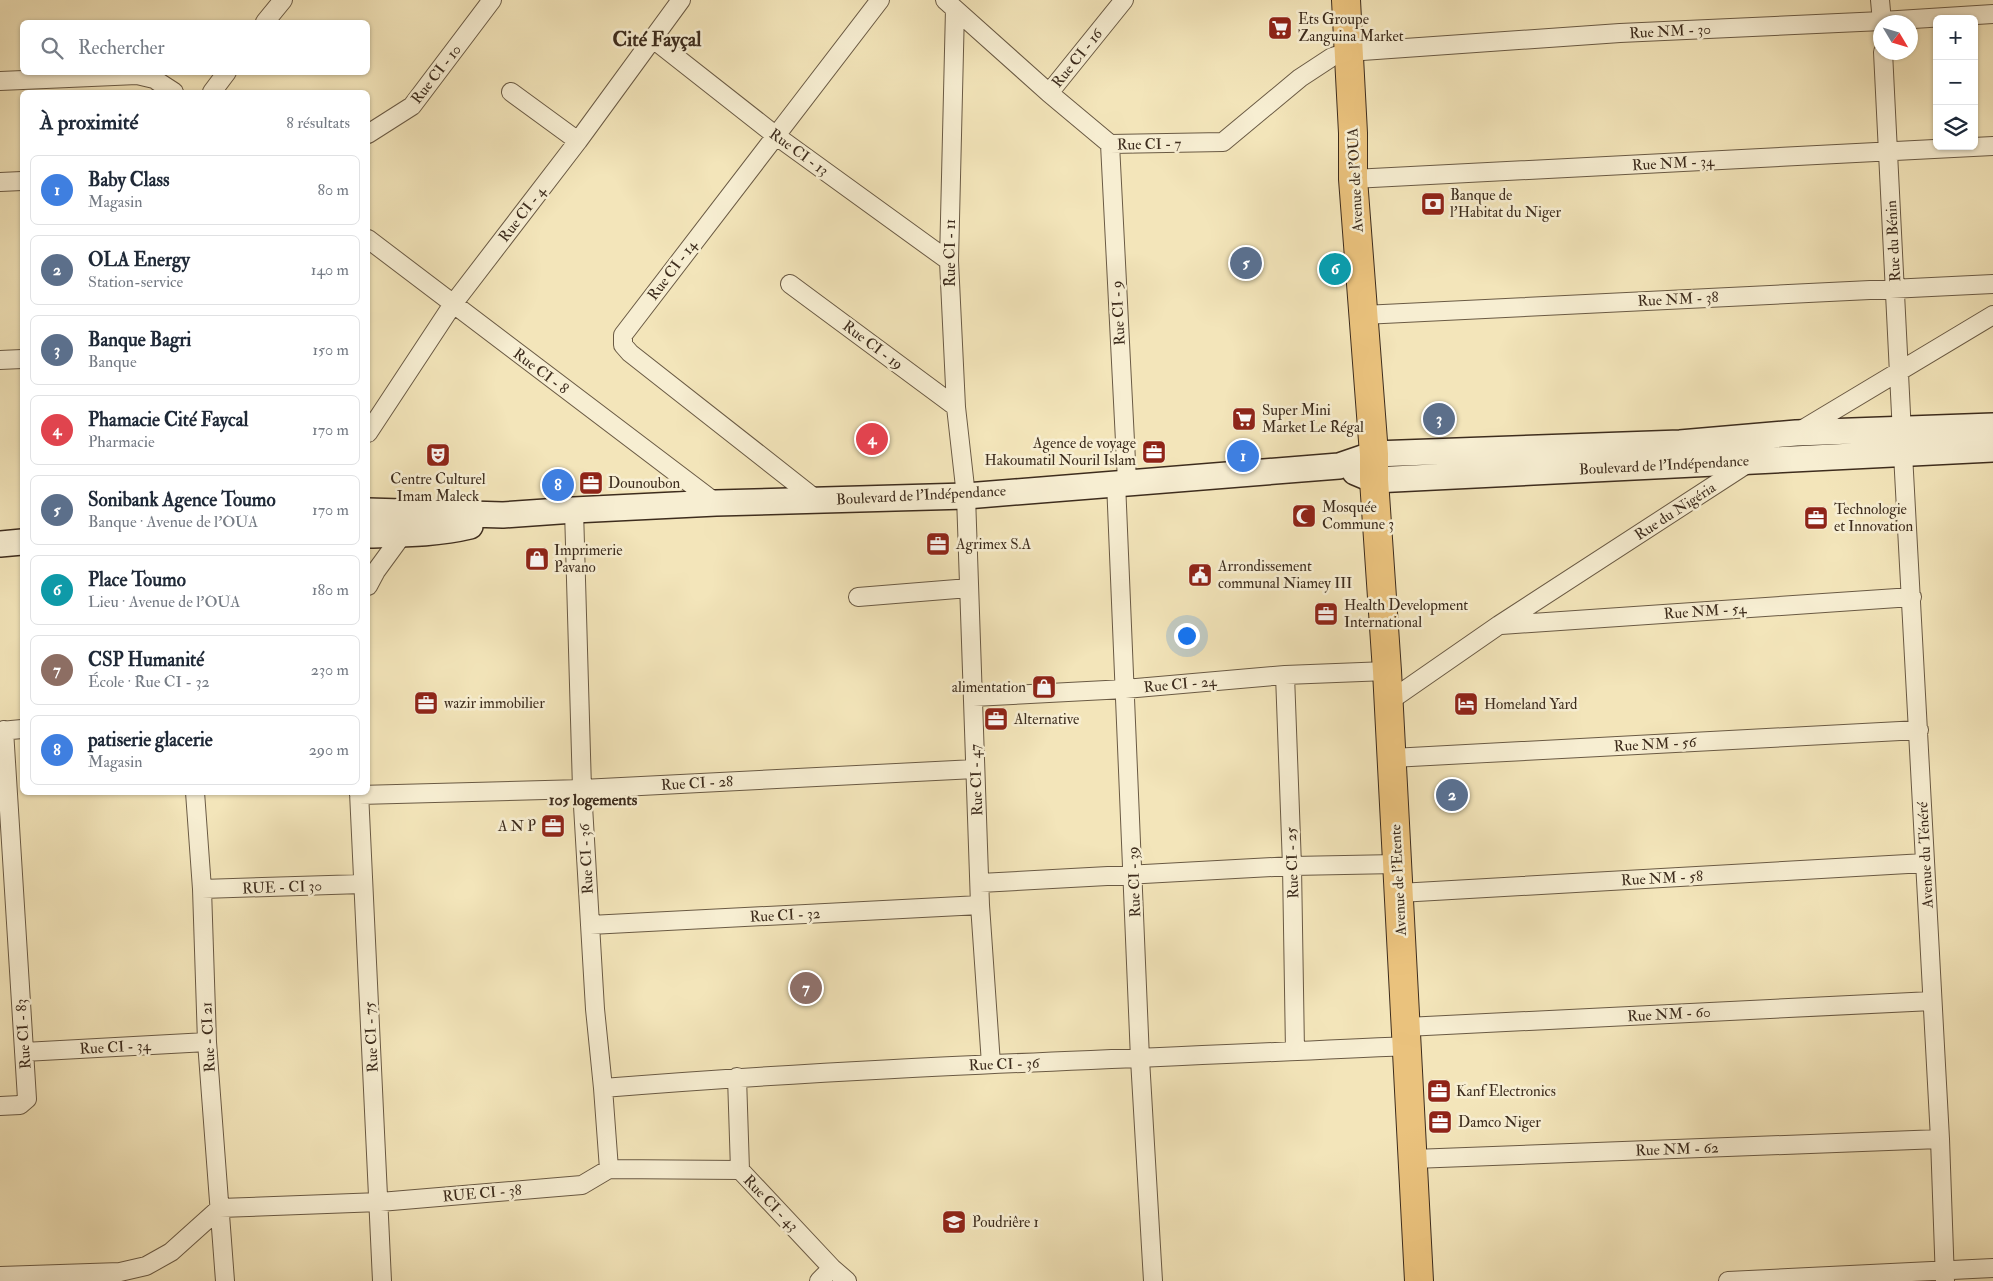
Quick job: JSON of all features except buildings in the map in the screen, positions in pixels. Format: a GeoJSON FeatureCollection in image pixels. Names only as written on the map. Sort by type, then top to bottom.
{"type":"FeatureCollection","features":[{"type":"Feature","properties":{"kind":"main road","name":"Avenue de l'OUA"},"geometry":{"type":"LineString","coordinates":[[1346,0],[1353,133],[1353,179],[1374,467]]}},
{"type":"Feature","properties":{"kind":"main road","name":"Boulevard de l'Indépendance"},"geometry":{"type":"LineString","coordinates":[[370,511],[504,515],[716,503],[966,496],[1121,482],[1339,466],[1374,467],[1754,460],[1902,442],[1993,426]]}},
{"type":"Feature","properties":{"kind":"main road","name":"Boulevard de l'Indépendance"},"geometry":{"type":"LineString","coordinates":[[1374,467],[1796,433],[1993,449]]}},
{"type":"Feature","properties":{"kind":"main road","name":"Avenue de l'Etente"},"geometry":{"type":"LineString","coordinates":[[1374,467],[1392,758],[1419,1281]]}},
{"type":"Feature","properties":{"kind":"main road","name":"Boulevard de l'Indépendance"},"geometry":{"type":"LineString","coordinates":[[370,535],[456,529],[504,515]]}},
{"type":"Feature","properties":{"kind":"main road"},"geometry":{"type":"LineString","coordinates":[[0,544],[20,542]]}},
{"type":"Feature","properties":{"kind":"street"},"geometry":{"type":"LineString","coordinates":[[267,20],[283,0]]}},
{"type":"Feature","properties":{"kind":"street","name":"Rue CI - 10"},"geometry":{"type":"LineString","coordinates":[[370,133],[412,106],[492,0]]}},
{"type":"Feature","properties":{"kind":"street","name":"Rue CI - 4"},"geometry":{"type":"LineString","coordinates":[[370,429],[452,304],[578,141],[681,0]]}},
{"type":"Feature","properties":{"kind":"street","name":"Rue CI - 14"},"geometry":{"type":"LineString","coordinates":[[817,500],[630,353],[623,345],[623,335],[880,0]]}},
{"type":"Feature","properties":{"kind":"street","name":"Rue CI - 16"},"geometry":{"type":"LineString","coordinates":[[1049,93],[1124,0]]}},
{"type":"Feature","properties":{"kind":"street"},"geometry":{"type":"LineString","coordinates":[[1880,0],[1881,15]]}},
{"type":"Feature","properties":{"kind":"street","name":"Rue CI - 7"},"geometry":{"type":"LineString","coordinates":[[950,4],[1049,93],[1110,144],[1223,142],[1300,78],[1332,57],[1348,52]]}},
{"type":"Feature","properties":{"kind":"street","name":"Rue CI - 11"},"geometry":{"type":"LineString","coordinates":[[950,4],[949,261],[956,407],[966,496]]}},
{"type":"Feature","properties":{"kind":"street","name":"Rue NM - 30"},"geometry":{"type":"LineString","coordinates":[[1918,19],[1993,14]]}},
{"type":"Feature","properties":{"kind":"street","name":"Rue NM - 30"},"geometry":{"type":"LineString","coordinates":[[1348,52],[1620,33],[1873,22]]}},
{"type":"Feature","properties":{"kind":"street","name":"Rue CI - 13"},"geometry":{"type":"LineString","coordinates":[[653,39],[775,135],[949,261]]}},
{"type":"Feature","properties":{"kind":"street","name":"Rue du Bénin"},"geometry":{"type":"LineString","coordinates":[[1883,60],[1902,442]]}},
{"type":"Feature","properties":{"kind":"street"},"geometry":{"type":"LineString","coordinates":[[0,81],[137,75],[154,79],[168,90]]}},
{"type":"Feature","properties":{"kind":"street"},"geometry":{"type":"LineString","coordinates":[[214,90],[225,75]]}},
{"type":"Feature","properties":{"kind":"street"},"geometry":{"type":"LineString","coordinates":[[511,92],[578,141]]}},
{"type":"Feature","properties":{"kind":"street","name":"Rue CI - 9"},"geometry":{"type":"LineString","coordinates":[[1110,144],[1121,482]]}},
{"type":"Feature","properties":{"kind":"street","name":"Rue NM - 34"},"geometry":{"type":"LineString","coordinates":[[1353,179],[1993,146]]}},
{"type":"Feature","properties":{"kind":"street"},"geometry":{"type":"LineString","coordinates":[[0,182],[20,181]]}},
{"type":"Feature","properties":{"kind":"street","name":"Rue CI - 8"},"geometry":{"type":"LineString","coordinates":[[370,241],[716,503]]}},
{"type":"Feature","properties":{"kind":"street","name":"Rue CI - 19"},"geometry":{"type":"LineString","coordinates":[[790,284],[956,407]]}},
{"type":"Feature","properties":{"kind":"street","name":"Rue NM - 38"},"geometry":{"type":"LineString","coordinates":[[1363,315],[1993,284]]}},
{"type":"Feature","properties":{"kind":"street","name":"Rue du Nigéria"},"geometry":{"type":"LineString","coordinates":[[1388,702],[1499,625],[1796,433],[1993,315]]}},
{"type":"Feature","properties":{"kind":"street"},"geometry":{"type":"LineString","coordinates":[[0,360],[20,360]]}},
{"type":"Feature","properties":{"kind":"street","name":"Avenue du Ténéré"},"geometry":{"type":"LineString","coordinates":[[1902,442],[1912,597],[1940,1139],[1944,1276]]}},
{"type":"Feature","properties":{"kind":"street","name":"Rue CI - 39"},"geometry":{"type":"LineString","coordinates":[[1121,482],[1126,689],[1140,1059],[1153,1281]]}},
{"type":"Feature","properties":{"kind":"street","name":"Rue CI - 47"},"geometry":{"type":"LineString","coordinates":[[966,496],[980,905],[991,1064]]}},
{"type":"Feature","properties":{"kind":"street","name":"Rue CI - 36"},"geometry":{"type":"LineString","coordinates":[[574,510],[582,789],[595,1009],[609,1169]]}},
{"type":"Feature","properties":{"kind":"street"},"geometry":{"type":"LineString","coordinates":[[370,582],[403,534]]}},
{"type":"Feature","properties":{"kind":"street"},"geometry":{"type":"LineString","coordinates":[[858,597],[969,588]]}},
{"type":"Feature","properties":{"kind":"street","name":"Rue NM - 54"},"geometry":{"type":"LineString","coordinates":[[1499,625],[1912,597]]}},
{"type":"Feature","properties":{"kind":"street","name":"Rue CI - 24"},"geometry":{"type":"LineString","coordinates":[[973,697],[1126,689],[1284,675],[1387,671]]}},
{"type":"Feature","properties":{"kind":"street","name":"Rue CI - 25"},"geometry":{"type":"LineString","coordinates":[[1284,675],[1292,866],[1295,1051]]}},
{"type":"Feature","properties":{"kind":"street"},"geometry":{"type":"LineString","coordinates":[[2,731],[20,729]]}},
{"type":"Feature","properties":{"kind":"street","name":"Rue NM - 56"},"geometry":{"type":"LineString","coordinates":[[1392,758],[1919,730]]}},
{"type":"Feature","properties":{"kind":"street","name":"Rue CI - 83"},"geometry":{"type":"LineString","coordinates":[[0,1106],[20,1105],[27,1099],[2,731]]}},
{"type":"Feature","properties":{"kind":"street","name":"Rue CI - 28"},"geometry":{"type":"LineString","coordinates":[[370,794],[582,789],[976,769]]}},
{"type":"Feature","properties":{"kind":"street","name":"Rue - CI 21"},"geometry":{"type":"LineString","coordinates":[[196,795],[202,889],[207,1042],[225,1281]]}},
{"type":"Feature","properties":{"kind":"street","name":"Rue CI - 75"},"geometry":{"type":"LineString","coordinates":[[359,795],[362,884],[380,1202],[382,1281]]}},
{"type":"Feature","properties":{"kind":"street","name":"Rue NM - 58"},"geometry":{"type":"LineString","coordinates":[[1399,893],[1925,863]]}},
{"type":"Feature","properties":{"kind":"street"},"geometry":{"type":"LineString","coordinates":[[980,883],[1292,866],[1397,864]]}},
{"type":"Feature","properties":{"kind":"street","name":"RUE - CI 30"},"geometry":{"type":"LineString","coordinates":[[202,889],[362,884]]}},
{"type":"Feature","properties":{"kind":"street","name":"Rue CI - 32"},"geometry":{"type":"LineString","coordinates":[[590,925],[980,905]]}},
{"type":"Feature","properties":{"kind":"street","name":"Rue NM - 60"},"geometry":{"type":"LineString","coordinates":[[1406,1036],[1932,1001]]}},
{"type":"Feature","properties":{"kind":"street","name":"Rue CI - 36"},"geometry":{"type":"LineString","coordinates":[[603,1088],[736,1077],[1295,1051],[1406,1036]]}},
{"type":"Feature","properties":{"kind":"street","name":"Rue CI - 34"},"geometry":{"type":"LineString","coordinates":[[24,1052],[207,1042]]}},
{"type":"Feature","properties":{"kind":"street","name":"Rue CI - 43"},"geometry":{"type":"LineString","coordinates":[[736,1077],[740,1170],[832,1268],[847,1281]]}},
{"type":"Feature","properties":{"kind":"street","name":"Rue NM - 62"},"geometry":{"type":"LineString","coordinates":[[1413,1159],[1940,1139]]}},
{"type":"Feature","properties":{"kind":"street"},"geometry":{"type":"LineString","coordinates":[[609,1169],[740,1170]]}},
{"type":"Feature","properties":{"kind":"street","name":"RUE CI - 38"},"geometry":{"type":"LineString","coordinates":[[220,1208],[380,1202],[582,1185],[609,1169]]}},
{"type":"Feature","properties":{"kind":"street"},"geometry":{"type":"LineString","coordinates":[[0,1276],[120,1272],[146,1266],[171,1252],[220,1208]]}},
{"type":"Feature","properties":{"kind":"street"},"geometry":{"type":"LineString","coordinates":[[819,1281],[832,1268]]}},
{"type":"Feature","properties":{"kind":"street"},"geometry":{"type":"LineString","coordinates":[[1728,1281],[1944,1276],[1993,1268]]}},
{"type":"Feature","properties":{"kind":"place","name":"Ets Groupe Zanguina Market"},"geometry":{"type":"Point","coordinates":[1280,28]}},
{"type":"Feature","properties":{"kind":"place","name":"Banque de l'Habitat du Niger"},"geometry":{"type":"Point","coordinates":[1433,204]}},
{"type":"Feature","properties":{"kind":"place","name":"Sonibank Agence Toumo"},"geometry":{"type":"Point","coordinates":[1246,263]}},
{"type":"Feature","properties":{"kind":"place","name":"Place Toumo"},"geometry":{"type":"Point","coordinates":[1335,269]}},
{"type":"Feature","properties":{"kind":"place","name":"Super Mini Market Le Régal"},"geometry":{"type":"Point","coordinates":[1244,419]}},
{"type":"Feature","properties":{"kind":"place","name":"Banque Bagri"},"geometry":{"type":"Point","coordinates":[1439,419]}},
{"type":"Feature","properties":{"kind":"place","name":"Phamacie Cité Faycal"},"geometry":{"type":"Point","coordinates":[872,439]}},
{"type":"Feature","properties":{"kind":"place","name":"Agence de voyage Hakoumatil Nouril Islam"},"geometry":{"type":"Point","coordinates":[1154,452]}},
{"type":"Feature","properties":{"kind":"place","name":"Centre Culturel Imam Maleck"},"geometry":{"type":"Point","coordinates":[438,455]}},
{"type":"Feature","properties":{"kind":"place","name":"Baby Class"},"geometry":{"type":"Point","coordinates":[1243,456]}},
{"type":"Feature","properties":{"kind":"place","name":"Dounoubon"},"geometry":{"type":"Point","coordinates":[591,483]}},
{"type":"Feature","properties":{"kind":"place","name":"patiserie glacerie"},"geometry":{"type":"Point","coordinates":[558,485]}},
{"type":"Feature","properties":{"kind":"place","name":"Mosquée Commune 3"},"geometry":{"type":"Point","coordinates":[1304,516]}},
{"type":"Feature","properties":{"kind":"place","name":"Technologie et Innovation"},"geometry":{"type":"Point","coordinates":[1816,518]}},
{"type":"Feature","properties":{"kind":"place","name":"Agrimex S.A"},"geometry":{"type":"Point","coordinates":[938,544]}},
{"type":"Feature","properties":{"kind":"place","name":"Imprimerie Pavano"},"geometry":{"type":"Point","coordinates":[537,559]}},
{"type":"Feature","properties":{"kind":"place","name":"Arrondissement communal Niamey III"},"geometry":{"type":"Point","coordinates":[1200,575]}},
{"type":"Feature","properties":{"kind":"place","name":"Health Development International"},"geometry":{"type":"Point","coordinates":[1326,614]}},
{"type":"Feature","properties":{"kind":"place","name":"alimentation"},"geometry":{"type":"Point","coordinates":[1044,687]}},
{"type":"Feature","properties":{"kind":"place","name":"wazir immobilier"},"geometry":{"type":"Point","coordinates":[426,703]}},
{"type":"Feature","properties":{"kind":"place","name":"Homeland Yard"},"geometry":{"type":"Point","coordinates":[1466,704]}},
{"type":"Feature","properties":{"kind":"place","name":"Alternative"},"geometry":{"type":"Point","coordinates":[996,719]}},
{"type":"Feature","properties":{"kind":"place","name":"OLA Energy"},"geometry":{"type":"Point","coordinates":[1452,795]}},
{"type":"Feature","properties":{"kind":"place","name":"A N P"},"geometry":{"type":"Point","coordinates":[553,826]}},
{"type":"Feature","properties":{"kind":"place","name":"CSP Humanité"},"geometry":{"type":"Point","coordinates":[806,988]}},
{"type":"Feature","properties":{"kind":"place","name":"Kanf Electronics"},"geometry":{"type":"Point","coordinates":[1439,1091]}},
{"type":"Feature","properties":{"kind":"place","name":"Damco Niger"},"geometry":{"type":"Point","coordinates":[1440,1122]}},
{"type":"Feature","properties":{"kind":"place","name":"Poudriêre 1"},"geometry":{"type":"Point","coordinates":[954,1222]}},
{"type":"Feature","properties":{"kind":"district","name":"Cité Fayçal"},"geometry":{"type":"Point","coordinates":[657,39]}},
{"type":"Feature","properties":{"kind":"district","name":"105 logements"},"geometry":{"type":"Point","coordinates":[593,799]}}]}
